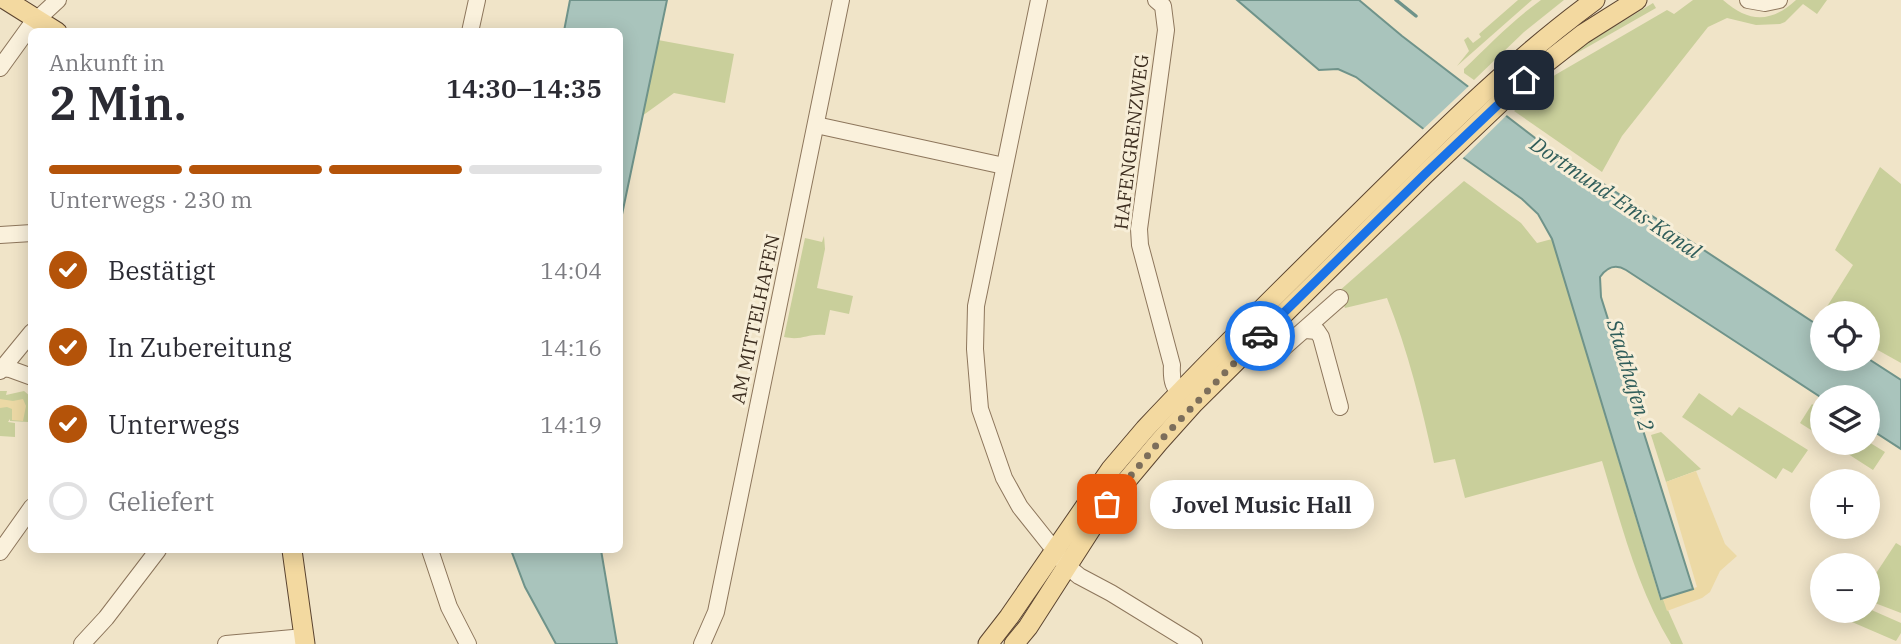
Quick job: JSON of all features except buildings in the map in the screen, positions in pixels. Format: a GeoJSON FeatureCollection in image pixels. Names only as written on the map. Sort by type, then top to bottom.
{"type":"FeatureCollection","features":[{"type":"Feature","properties":{"kind":"main road"},"geometry":{"type":"LineString","coordinates":[[6,0],[51,28]]}},
{"type":"Feature","properties":{"kind":"main road"},"geometry":{"type":"LineString","coordinates":[[988,644],[1111,468],[1181,392],[1244,340],[1504,87],[1551,32],[1595,0]]}},
{"type":"Feature","properties":{"kind":"main road"},"geometry":{"type":"LineString","coordinates":[[1504,87],[1637,0]]}},
{"type":"Feature","properties":{"kind":"main road"},"geometry":{"type":"LineString","coordinates":[[1014,644],[1028,627],[1181,392]]}},
{"type":"Feature","properties":{"kind":"main road"},"geometry":{"type":"LineString","coordinates":[[292,553],[304,640]]}},
{"type":"Feature","properties":{"kind":"street"},"geometry":{"type":"LineString","coordinates":[[29,28],[58,0]]}},
{"type":"Feature","properties":{"kind":"street"},"geometry":{"type":"LineString","coordinates":[[471,28],[477,0]]}},
{"type":"Feature","properties":{"kind":"street","name":"AM MITTELHAFEN"},"geometry":{"type":"LineString","coordinates":[[702,644],[716,612],[841,0]]}},
{"type":"Feature","properties":{"kind":"street"},"geometry":{"type":"LineString","coordinates":[[1039,0],[976,306],[976,385],[980,409],[1004,478],[1020,508],[1067,566],[1079,576],[1194,644]]}},
{"type":"Feature","properties":{"kind":"street","name":"HAFENGRENZWEG"},"geometry":{"type":"LineString","coordinates":[[1156,0],[1163,6],[1166,30],[1144,184],[1140,245],[1181,392]]}},
{"type":"Feature","properties":{"kind":"street"},"geometry":{"type":"LineString","coordinates":[[1748,0],[1765,4],[1779,0]]}},
{"type":"Feature","properties":{"kind":"street"},"geometry":{"type":"LineString","coordinates":[[0,68],[28,29]]}},
{"type":"Feature","properties":{"kind":"street"},"geometry":{"type":"LineString","coordinates":[[816,125],[1004,166]]}},
{"type":"Feature","properties":{"kind":"street"},"geometry":{"type":"LineString","coordinates":[[0,236],[28,233]]}},
{"type":"Feature","properties":{"kind":"street"},"geometry":{"type":"LineString","coordinates":[[1244,340],[1266,358],[1273,357],[1340,298]]}},
{"type":"Feature","properties":{"kind":"street"},"geometry":{"type":"LineString","coordinates":[[1305,330],[1317,331],[1321,337],[1340,407]]}},
{"type":"Feature","properties":{"kind":"street"},"geometry":{"type":"LineString","coordinates":[[28,337],[1,369],[28,376]]}},
{"type":"Feature","properties":{"kind":"street"},"geometry":{"type":"LineString","coordinates":[[0,552],[28,513]]}},
{"type":"Feature","properties":{"kind":"street"},"geometry":{"type":"LineString","coordinates":[[82,644],[106,618],[156,553]]}},
{"type":"Feature","properties":{"kind":"street"},"geometry":{"type":"LineString","coordinates":[[431,553],[449,607],[468,644]]}},
{"type":"Feature","properties":{"kind":"street"},"geometry":{"type":"LineString","coordinates":[[226,644],[304,640]]}},
{"type":"Feature","properties":{"kind":"green space"},"geometry":{"type":"Polygon","coordinates":[[[1518,0],[1532,0],[1457,66],[1469,51],[1464,40],[1468,37],[1473,43],[1481,37],[1479,34],[1518,0]]]}},
{"type":"Feature","properties":{"kind":"green space"},"geometry":{"type":"Polygon","coordinates":[[[1541,0],[1564,0],[1524,32],[1474,80],[1464,73],[1464,69],[1492,42],[1541,0]]]}},
{"type":"Feature","properties":{"kind":"green space"},"geometry":{"type":"Polygon","coordinates":[[[1693,0],[1723,0],[1742,13],[1760,17],[1778,13],[1796,0],[1827,0],[1817,14],[1803,4],[1780,24],[1756,25],[1727,18],[1708,27],[1622,136],[1602,172],[1514,111],[1555,75],[1667,10],[1674,14],[1693,0]]]}},
{"type":"Feature","properties":{"kind":"green space"},"geometry":{"type":"Polygon","coordinates":[[[1653,3],[1656,8],[1563,61],[1563,55],[1653,3]]]}},
{"type":"Feature","properties":{"kind":"green space"},"geometry":{"type":"Polygon","coordinates":[[[658,40],[734,54],[725,103],[674,93],[642,116],[658,40]]]}},
{"type":"Feature","properties":{"kind":"green space"},"geometry":{"type":"Polygon","coordinates":[[[1880,167],[1901,184],[1901,363],[1880,351],[1880,301],[1830,301],[1853,265],[1835,250],[1880,167]]]}},
{"type":"Feature","properties":{"kind":"green space"},"geometry":{"type":"Polygon","coordinates":[[[1464,181],[1521,223],[1537,243],[1552,239],[1660,599],[1663,599],[1683,644],[1671,644],[1659,623],[1631,555],[1602,461],[1465,498],[1455,459],[1434,463],[1414,379],[1387,298],[1345,308],[1338,292],[1464,181]]]}},
{"type":"Feature","properties":{"kind":"green space"},"geometry":{"type":"Polygon","coordinates":[[[824,236],[825,249],[817,288],[853,296],[849,314],[830,310],[825,335],[784,337],[805,238],[822,242],[824,236]]]}},
{"type":"Feature","properties":{"kind":"green space"},"geometry":{"type":"Polygon","coordinates":[[[0,391],[7,391],[6,395],[24,391],[28,394],[28,422],[10,419],[8,422],[15,423],[15,437],[0,436],[0,391]]]}},
{"type":"Feature","properties":{"kind":"green space"},"geometry":{"type":"Polygon","coordinates":[[[1699,393],[1732,416],[1739,407],[1808,450],[1792,473],[1783,468],[1776,479],[1682,417],[1699,393]]]}},
{"type":"Feature","properties":{"kind":"green space"},"geometry":{"type":"Polygon","coordinates":[[[1810,407],[1810,429],[1800,423],[1810,407]]]}},
{"type":"Feature","properties":{"kind":"green space"},"geometry":{"type":"Polygon","coordinates":[[[1661,432],[1701,469],[1666,482],[1651,435],[1661,432]]]}},
{"type":"Feature","properties":{"kind":"green space"},"geometry":{"type":"Polygon","coordinates":[[[1880,449],[1885,452],[1871,469],[1850,455],[1880,455],[1880,449]]]}},
{"type":"Feature","properties":{"kind":"green space"},"geometry":{"type":"Polygon","coordinates":[[[1896,543],[1901,546],[1901,613],[1880,605],[1880,567],[1896,543]]]}},
{"type":"Feature","properties":{"kind":"green space"},"geometry":{"type":"Polygon","coordinates":[[[1880,614],[1901,623],[1901,633],[1896,641],[1854,623],[1880,623],[1880,614]]]}},
{"type":"Feature","properties":{"kind":"sand"},"geometry":{"type":"Polygon","coordinates":[[[0,399],[23,399],[26,406],[23,421],[12,420],[12,409],[0,408],[0,399]]]}},
{"type":"Feature","properties":{"kind":"sand"},"geometry":{"type":"Polygon","coordinates":[[[1696,471],[1725,544],[1737,556],[1720,571],[1710,592],[1702,598],[1667,611],[1663,599],[1697,587],[1666,482],[1696,471]]]}},
{"type":"Feature","properties":{"kind":"water"},"geometry":{"type":"Polygon","coordinates":[[[570,0],[667,0],[623,210],[623,28],[565,28],[570,0]]]}},
{"type":"Feature","properties":{"kind":"water","name":"Dortmund-Ems-Kanal"},"geometry":{"type":"Polygon","coordinates":[[[1237,0],[1359,0],[1543,144],[1810,320],[1810,371],[1880,371],[1880,366],[1901,380],[1901,449],[1880,435],[1880,385],[1810,385],[1810,390],[1626,270],[1619,267],[1609,269],[1600,277],[1601,297],[1693,589],[1661,599],[1552,239],[1538,214],[1522,199],[1434,137],[1356,77],[1338,69],[1319,70],[1237,0]]]}},
{"type":"Feature","properties":{"kind":"water"},"geometry":{"type":"Polygon","coordinates":[[[512,553],[602,553],[617,644],[556,644],[525,587],[512,553]]]}},
{"type":"Feature","properties":{"kind":"pier"},"geometry":{"type":"Polygon","coordinates":[[[1471,84],[1509,113],[1461,160],[1420,132],[1471,84]]]}},
{"type":"Feature","properties":{"kind":"waterway"},"geometry":{"type":"LineString","coordinates":[[1396,0],[1416,16]]}},
{"type":"Feature","properties":{"kind":"way so far"},"geometry":{"type":"LineString","coordinates":[[1107,504],[1194,403],[1260,336]]}},
{"type":"Feature","properties":{"kind":"place","name":"Jovel Music Hall"},"geometry":{"type":"Point","coordinates":[1107,504]}},
{"type":"Feature","properties":{"kind":"route"},"geometry":{"type":"LineString","coordinates":[[1260,336],[1524,80]]}},
{"type":"Feature","properties":{"kind":"water label","name":"Stadthafen 2"},"geometry":{"type":"Point","coordinates":[1631,375]}}]}
